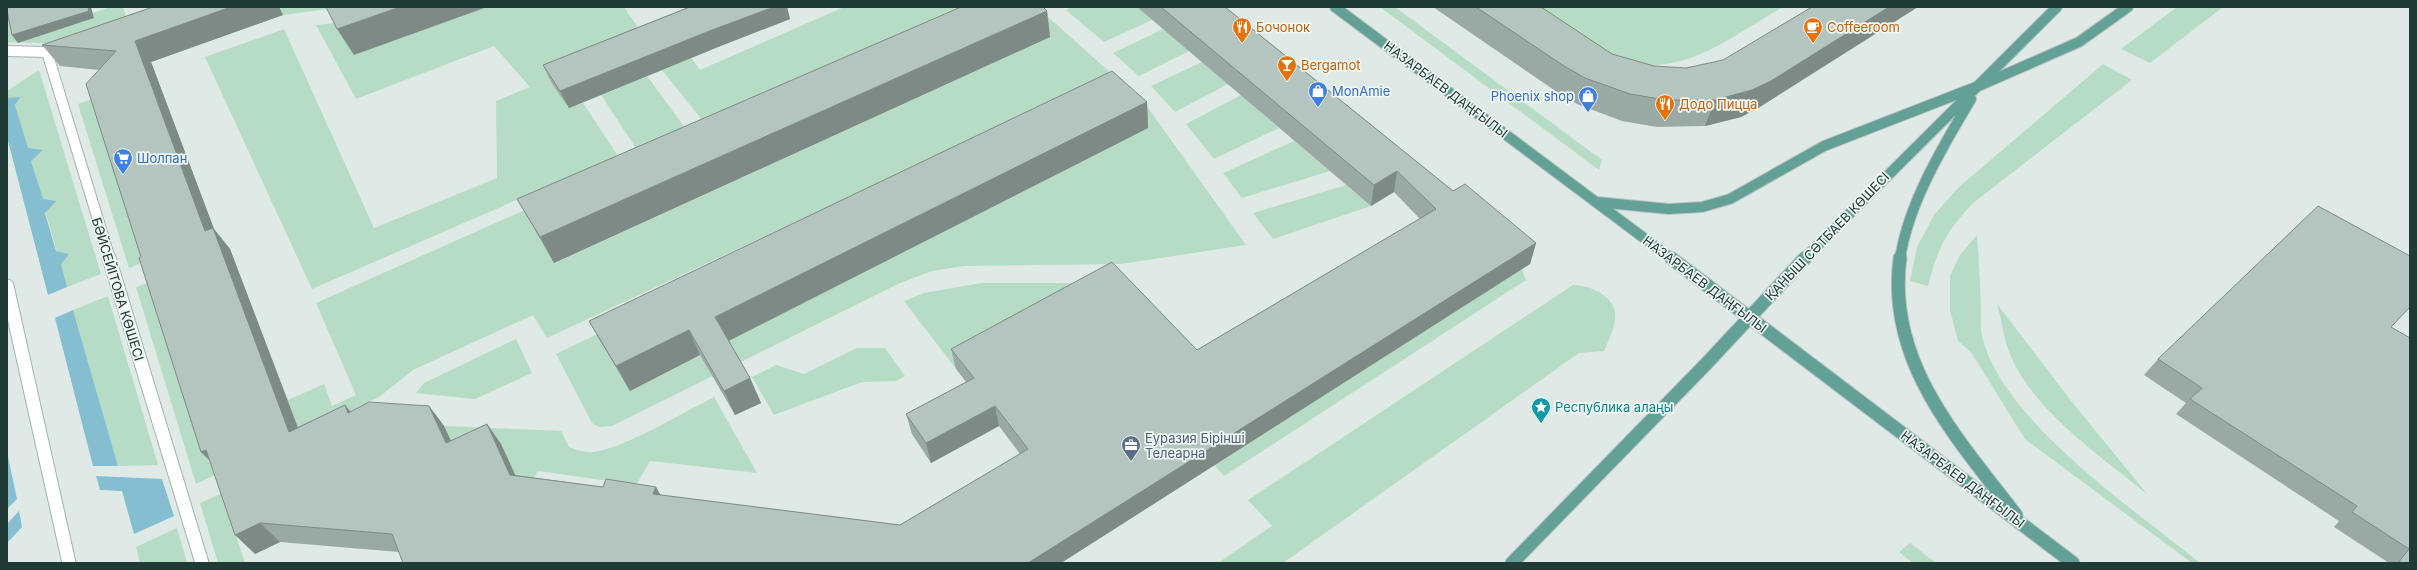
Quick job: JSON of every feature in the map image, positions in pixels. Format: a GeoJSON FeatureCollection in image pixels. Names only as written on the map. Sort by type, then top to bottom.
{"type":"FeatureCollection","features":[{"type":"Feature","properties":{"kind":"main road","name":"НАЗАРБАЕВ ДАҢҒЫЛЫ"},"geometry":{"type":"LineString","coordinates":[[1335,7],[1749,316],[2073,563]]}},
{"type":"Feature","properties":{"kind":"main road","name":"ҚАНЫШ СӘТБАЕВ КӨШЕСІ"},"geometry":{"type":"LineString","coordinates":[[1512,563],[1707,363],[1749,316],[1916,146],[1981,85],[2057,7]]}},
{"type":"Feature","properties":{"kind":"main road","name":"ҚАНЫШ СӘТБАЕВ КӨШЕСІ"},"geometry":{"type":"LineString","coordinates":[[2027,528],[1952,432],[1932,400],[1911,351],[1898,306],[1897,278],[1903,247],[1913,216],[1949,135],[1981,85],[2079,42],[2128,7]]}},
{"type":"Feature","properties":{"kind":"main road"},"geometry":{"type":"LineString","coordinates":[[1596,202],[1669,209],[1702,207],[1730,199],[1824,146],[1981,85]]}},
{"type":"Feature","properties":{"kind":"street","name":"БӘЙСЕЙІТОВА КӨШЕСІ"},"geometry":{"type":"LineString","coordinates":[[7,51],[47,52],[202,563]]}},
{"type":"Feature","properties":{"kind":"street"},"geometry":{"type":"LineString","coordinates":[[7,286],[69,563]]}},
{"type":"Feature","properties":{"kind":"green space"},"geometry":{"type":"Polygon","coordinates":[[[7,7],[18,42],[94,18],[93,13],[110,7],[123,7],[127,19],[63,44],[7,42],[7,7]]]}},
{"type":"Feature","properties":{"kind":"green space"},"geometry":{"type":"Polygon","coordinates":[[[279,7],[345,7],[283,15],[279,7]]]}},
{"type":"Feature","properties":{"kind":"green space"},"geometry":{"type":"Polygon","coordinates":[[[487,7],[624,7],[639,29],[664,19],[700,70],[844,7],[960,7],[702,120],[662,70],[569,108],[583,103],[618,156],[312,289],[205,57],[284,29],[374,228],[497,178],[496,101],[530,87],[494,46],[356,99],[316,25],[487,7]]]}},
{"type":"Feature","properties":{"kind":"green space"},"geometry":{"type":"Polygon","coordinates":[[[1037,7],[1112,74],[547,338],[533,315],[413,370],[379,397],[301,435],[288,400],[324,384],[332,406],[356,395],[316,303],[565,192],[532,225],[555,263],[1050,37],[1037,7]]]}},
{"type":"Feature","properties":{"kind":"green space"},"geometry":{"type":"Polygon","coordinates":[[[1073,7],[1137,7],[1152,20],[1104,42],[1066,10],[1073,7]]]}},
{"type":"Feature","properties":{"kind":"green space"},"geometry":{"type":"Polygon","coordinates":[[[1380,7],[1395,7],[1602,160],[1599,170],[1380,7]]]}},
{"type":"Feature","properties":{"kind":"green space"},"geometry":{"type":"Polygon","coordinates":[[[1532,7],[1783,7],[1717,46],[1695,56],[1672,63],[1649,65],[1624,61],[1598,51],[1532,7]]]}},
{"type":"Feature","properties":{"kind":"green space"},"geometry":{"type":"Polygon","coordinates":[[[2177,7],[2223,7],[2150,63],[2121,49],[2177,7]]]}},
{"type":"Feature","properties":{"kind":"green space"},"geometry":{"type":"Polygon","coordinates":[[[1163,29],[1189,51],[1139,76],[1113,53],[1163,29]]]}},
{"type":"Feature","properties":{"kind":"green space"},"geometry":{"type":"Polygon","coordinates":[[[1202,62],[1228,84],[1175,112],[1151,86],[1202,62]]]}},
{"type":"Feature","properties":{"kind":"green space"},"geometry":{"type":"Polygon","coordinates":[[[2103,64],[2132,80],[1973,203],[1956,223],[1944,241],[1935,261],[1928,286],[1910,281],[1917,247],[1934,215],[1959,187],[2103,64]]]}},
{"type":"Feature","properties":{"kind":"green space"},"geometry":{"type":"Polygon","coordinates":[[[39,70],[101,274],[67,287],[15,105],[21,98],[7,98],[7,91],[39,70]]]}},
{"type":"Feature","properties":{"kind":"green space"},"geometry":{"type":"Polygon","coordinates":[[[647,76],[685,128],[636,148],[601,95],[647,76]]]}},
{"type":"Feature","properties":{"kind":"green space"},"geometry":{"type":"Polygon","coordinates":[[[108,93],[153,258],[129,268],[78,104],[108,93]]]}},
{"type":"Feature","properties":{"kind":"green space"},"geometry":{"type":"Polygon","coordinates":[[[1241,95],[1279,128],[1214,159],[1186,124],[1241,95]]]}},
{"type":"Feature","properties":{"kind":"green space"},"geometry":{"type":"Polygon","coordinates":[[[1141,98],[1246,245],[1121,264],[964,266],[932,271],[898,284],[612,426],[599,427],[592,423],[556,354],[639,314],[603,346],[630,391],[1148,128],[1141,98]]]}},
{"type":"Feature","properties":{"kind":"green space"},"geometry":{"type":"Polygon","coordinates":[[[1294,141],[1330,171],[1242,198],[1223,173],[1294,141]]]}},
{"type":"Feature","properties":{"kind":"green space"},"geometry":{"type":"Polygon","coordinates":[[[1346,185],[1371,206],[1273,239],[1253,213],[1346,185]]]}},
{"type":"Feature","properties":{"kind":"green space"},"geometry":{"type":"Polygon","coordinates":[[[1977,235],[1982,336],[1996,371],[2017,402],[2044,433],[2075,462],[2200,563],[2192,563],[2025,439],[1971,352],[1958,341],[1950,310],[1950,276],[1960,255],[1977,235]]]}},
{"type":"Feature","properties":{"kind":"green space"},"geometry":{"type":"Polygon","coordinates":[[[1519,263],[1526,280],[1224,476],[1209,459],[1519,263]]]}},
{"type":"Feature","properties":{"kind":"green space"},"geometry":{"type":"Polygon","coordinates":[[[158,279],[221,472],[196,484],[136,287],[158,279]]]}},
{"type":"Feature","properties":{"kind":"green space"},"geometry":{"type":"Polygon","coordinates":[[[981,283],[1113,283],[956,369],[904,301],[924,293],[981,283]]]}},
{"type":"Feature","properties":{"kind":"green space"},"geometry":{"type":"Polygon","coordinates":[[[1573,285],[1588,287],[1596,290],[1603,294],[1613,306],[1615,321],[1612,333],[1604,351],[1579,353],[1283,563],[1218,563],[1272,526],[1248,500],[1573,285]]]}},
{"type":"Feature","properties":{"kind":"green space"},"geometry":{"type":"Polygon","coordinates":[[[108,296],[158,465],[118,466],[73,310],[108,296]]]}},
{"type":"Feature","properties":{"kind":"green space"},"geometry":{"type":"Polygon","coordinates":[[[1997,304],[2076,407],[2148,495],[2072,433],[2036,397],[2022,377],[2011,357],[1997,304]]]}},
{"type":"Feature","properties":{"kind":"green space"},"geometry":{"type":"Polygon","coordinates":[[[516,339],[532,373],[475,399],[416,393],[424,383],[516,339]]]}},
{"type":"Feature","properties":{"kind":"green space"},"geometry":{"type":"Polygon","coordinates":[[[857,348],[885,348],[905,376],[896,381],[862,382],[774,415],[752,377],[776,365],[804,374],[857,348]]]}},
{"type":"Feature","properties":{"kind":"green space"},"geometry":{"type":"Polygon","coordinates":[[[714,397],[757,473],[650,461],[636,485],[538,471],[524,494],[455,450],[444,426],[561,431],[569,447],[584,452],[595,452],[626,442],[714,397]]]}},
{"type":"Feature","properties":{"kind":"green space"},"geometry":{"type":"Polygon","coordinates":[[[222,493],[245,563],[218,563],[200,503],[222,493]]]}},
{"type":"Feature","properties":{"kind":"green space"},"geometry":{"type":"Polygon","coordinates":[[[177,528],[187,563],[140,563],[136,547],[177,528]]]}},
{"type":"Feature","properties":{"kind":"green space"},"geometry":{"type":"Polygon","coordinates":[[[1910,543],[1936,563],[1913,563],[1899,552],[1910,543]]]}},
{"type":"Feature","properties":{"kind":"water"},"geometry":{"type":"Polygon","coordinates":[[[21,97],[15,105],[28,148],[43,150],[31,161],[43,199],[56,201],[45,213],[56,251],[69,254],[61,264],[67,287],[48,295],[7,137],[7,98],[21,97]]]}},
{"type":"Feature","properties":{"kind":"water"},"geometry":{"type":"Polygon","coordinates":[[[73,310],[118,466],[93,466],[55,318],[73,310]]]}},
{"type":"Feature","properties":{"kind":"water"},"geometry":{"type":"Polygon","coordinates":[[[7,452],[17,499],[7,509],[7,452]]]}},
{"type":"Feature","properties":{"kind":"water"},"geometry":{"type":"Polygon","coordinates":[[[96,476],[162,479],[174,516],[134,534],[122,491],[100,490],[96,476]]]}},
{"type":"Feature","properties":{"kind":"water"},"geometry":{"type":"Polygon","coordinates":[[[19,511],[22,527],[7,543],[7,524],[19,511]]]}},
{"type":"Feature","properties":{"kind":"building"},"geometry":{"type":"Polygon","coordinates":[[[7,7],[88,7],[89,11],[12,35],[7,7]]]}},
{"type":"Feature","properties":{"kind":"building"},"geometry":{"type":"Polygon","coordinates":[[[153,7],[231,7],[135,41],[205,231],[213,228],[289,432],[345,405],[348,413],[369,402],[429,406],[446,443],[487,424],[510,475],[603,487],[606,479],[656,487],[653,494],[900,525],[1028,449],[995,406],[926,443],[906,414],[974,378],[951,349],[1112,262],[1197,350],[1436,209],[1397,171],[1374,185],[1161,7],[1225,7],[1453,191],[1465,184],[1536,243],[1028,563],[403,563],[392,534],[260,523],[235,535],[206,450],[201,452],[139,258],[141,257],[86,84],[116,51],[42,45],[153,7]]]}},
{"type":"Feature","properties":{"kind":"building"},"geometry":{"type":"Polygon","coordinates":[[[326,7],[400,7],[337,29],[326,7]]]}},
{"type":"Feature","properties":{"kind":"building"},"geometry":{"type":"Polygon","coordinates":[[[690,7],[774,7],[712,30],[560,91],[543,65],[690,7]]]}},
{"type":"Feature","properties":{"kind":"building"},"geometry":{"type":"Polygon","coordinates":[[[961,7],[1043,7],[1047,11],[540,237],[517,199],[961,7]]]}},
{"type":"Feature","properties":{"kind":"building"},"geometry":{"type":"Polygon","coordinates":[[[1476,7],[1541,7],[1612,54],[1654,66],[1686,68],[1723,60],[1812,7],[1889,7],[1771,81],[1752,90],[1715,100],[1666,100],[1630,94],[1585,78],[1564,66],[1476,7]]]}},
{"type":"Feature","properties":{"kind":"building"},"geometry":{"type":"Polygon","coordinates":[[[1112,71],[1147,102],[715,317],[750,378],[724,391],[689,330],[616,366],[589,321],[1112,71]]]}},
{"type":"Feature","properties":{"kind":"building"},"geometry":{"type":"Polygon","coordinates":[[[2318,206],[2410,256],[2410,307],[2391,327],[2410,338],[2410,563],[2398,563],[2409,549],[2352,512],[2357,506],[2190,399],[2202,388],[2158,359],[2318,206]]]}},
{"type":"Feature","properties":{"kind":"place","name":"Бочонок"},"geometry":{"type":"Point","coordinates":[1242,44]}},
{"type":"Feature","properties":{"kind":"place","name":"Coffeeroom"},"geometry":{"type":"Point","coordinates":[1813,44]}},
{"type":"Feature","properties":{"kind":"place","name":"Bergamot"},"geometry":{"type":"Point","coordinates":[1287,82]}},
{"type":"Feature","properties":{"kind":"place","name":"MonAmie"},"geometry":{"type":"Point","coordinates":[1318,108]}},
{"type":"Feature","properties":{"kind":"place","name":"Phoenix shop"},"geometry":{"type":"Point","coordinates":[1588,113]}},
{"type":"Feature","properties":{"kind":"place","name":"Додо Пицца"},"geometry":{"type":"Point","coordinates":[1665,121]}},
{"type":"Feature","properties":{"kind":"place","name":"Шолпан"},"geometry":{"type":"Point","coordinates":[123,175]}},
{"type":"Feature","properties":{"kind":"place","name":"Республика алаңы"},"geometry":{"type":"Point","coordinates":[1541,424]}},
{"type":"Feature","properties":{"kind":"place","name":"Еуразия Бірінші Телеарна"},"geometry":{"type":"Point","coordinates":[1131,462]}}]}
